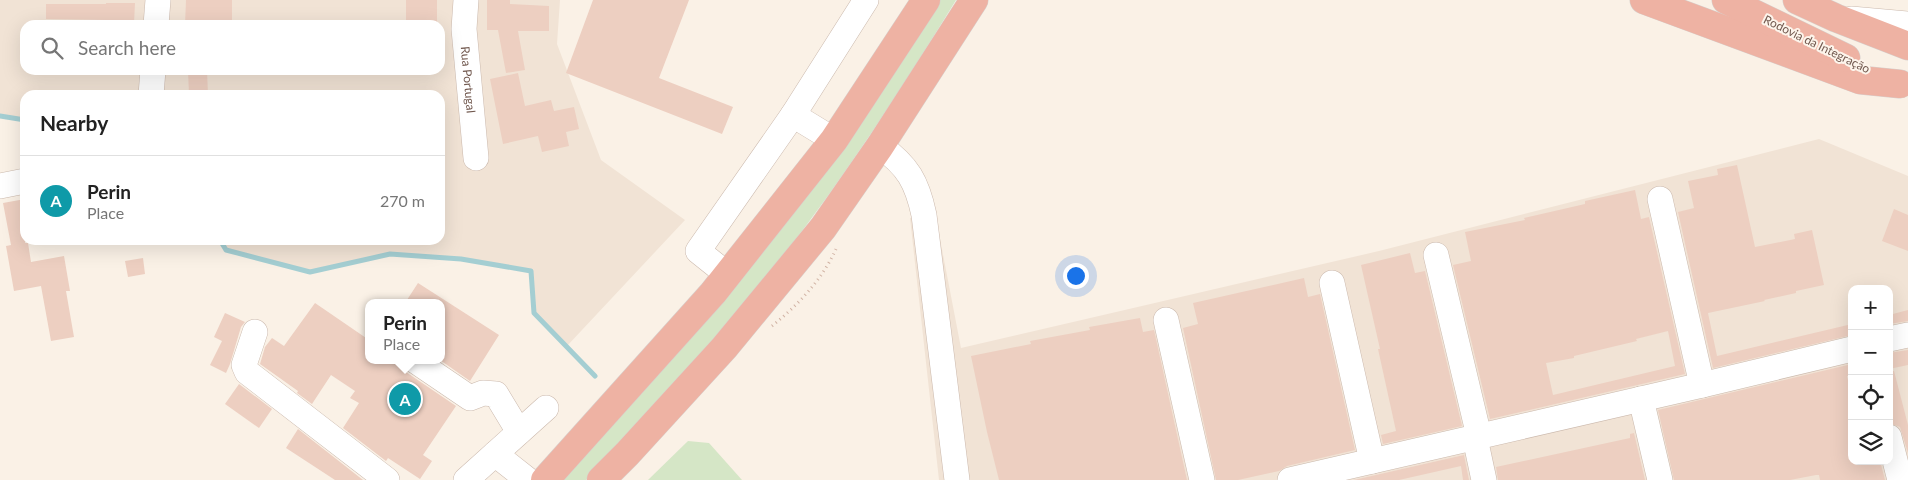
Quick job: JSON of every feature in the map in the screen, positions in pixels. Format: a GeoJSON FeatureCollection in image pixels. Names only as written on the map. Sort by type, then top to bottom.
{"type":"FeatureCollection","features":[{"type":"Feature","properties":{"kind":"highway"},"geometry":{"type":"LineString","coordinates":[[545,480],[728,275],[834,140],[926,0]]}},
{"type":"Feature","properties":{"kind":"highway"},"geometry":{"type":"LineString","coordinates":[[601,480],[724,348],[822,228],[880,146],[974,0]]}},
{"type":"Feature","properties":{"kind":"highway"},"geometry":{"type":"LineString","coordinates":[[1644,0],[1860,80],[1904,87]]}},
{"type":"Feature","properties":{"kind":"highway","name":"Rodovia da Integração"},"geometry":{"type":"LineString","coordinates":[[1726,0],[1904,87]]}},
{"type":"Feature","properties":{"kind":"highway"},"geometry":{"type":"LineString","coordinates":[[1797,0],[1827,9],[1908,46]]}},
{"type":"Feature","properties":{"kind":"street"},"geometry":{"type":"LineString","coordinates":[[156,20],[158,0]]}},
{"type":"Feature","properties":{"kind":"street","name":"Rua Portugal"},"geometry":{"type":"LineString","coordinates":[[466,0],[464,29],[476,158]]}},
{"type":"Feature","properties":{"kind":"street"},"geometry":{"type":"LineString","coordinates":[[728,275],[698,251],[793,115],[866,0]]}},
{"type":"Feature","properties":{"kind":"street"},"geometry":{"type":"LineString","coordinates":[[1827,9],[1908,24]]}},
{"type":"Feature","properties":{"kind":"street"},"geometry":{"type":"LineString","coordinates":[[151,90],[153,75]]}},
{"type":"Feature","properties":{"kind":"street"},"geometry":{"type":"LineString","coordinates":[[793,115],[834,140]]}},
{"type":"Feature","properties":{"kind":"street"},"geometry":{"type":"LineString","coordinates":[[880,146],[898,159],[919,193],[924,215],[958,480]]}},
{"type":"Feature","properties":{"kind":"street"},"geometry":{"type":"LineString","coordinates":[[0,186],[20,182]]}},
{"type":"Feature","properties":{"kind":"street"},"geometry":{"type":"LineString","coordinates":[[1660,199],[1702,385]]}},
{"type":"Feature","properties":{"kind":"street"},"geometry":{"type":"LineString","coordinates":[[1436,255],[1477,437],[1484,480]]}},
{"type":"Feature","properties":{"kind":"street"},"geometry":{"type":"LineString","coordinates":[[1332,283],[1372,461]]}},
{"type":"Feature","properties":{"kind":"street"},"geometry":{"type":"LineString","coordinates":[[1166,320],[1202,480]]}},
{"type":"Feature","properties":{"kind":"street"},"geometry":{"type":"LineString","coordinates":[[256,332],[244,365],[247,372],[387,480]]}},
{"type":"Feature","properties":{"kind":"street"},"geometry":{"type":"LineString","coordinates":[[1893,338],[1908,335]]}},
{"type":"Feature","properties":{"kind":"street"},"geometry":{"type":"LineString","coordinates":[[1303,478],[1848,350]]}},
{"type":"Feature","properties":{"kind":"street"},"geometry":{"type":"LineString","coordinates":[[420,364],[470,398],[483,393],[496,394],[519,432]]}},
{"type":"Feature","properties":{"kind":"street"},"geometry":{"type":"LineString","coordinates":[[1641,399],[1660,480]]}},
{"type":"Feature","properties":{"kind":"street"},"geometry":{"type":"LineString","coordinates":[[466,480],[546,408]]}},
{"type":"Feature","properties":{"kind":"street"},"geometry":{"type":"LineString","coordinates":[[1893,453],[1900,480]]}},
{"type":"Feature","properties":{"kind":"street"},"geometry":{"type":"LineString","coordinates":[[495,454],[528,480]]}},
{"type":"Feature","properties":{"kind":"shaded area"},"geometry":{"type":"Polygon","coordinates":[[[0,0],[560,0],[557,44],[601,160],[685,220],[567,346],[534,313],[531,271],[461,259],[390,254],[310,272],[226,250],[223,245],[445,245],[445,90],[20,90],[20,119],[0,116],[0,0]]]}},
{"type":"Feature","properties":{"kind":"shaded area"},"geometry":{"type":"Polygon","coordinates":[[[1819,139],[1908,176],[1908,480],[939,480],[910,218],[935,213],[961,348],[1379,251],[1819,139]]]}},
{"type":"Feature","properties":{"kind":"green space"},"geometry":{"type":"Polygon","coordinates":[[[935,0],[956,0],[873,131],[783,256],[712,342],[586,480],[558,480],[935,0]]]}},
{"type":"Feature","properties":{"kind":"green space"},"geometry":{"type":"Polygon","coordinates":[[[688,441],[709,443],[742,480],[648,480],[688,441]]]}},
{"type":"Feature","properties":{"kind":"building"},"geometry":{"type":"Polygon","coordinates":[[[186,0],[232,0],[232,20],[185,20],[186,0]]]}},
{"type":"Feature","properties":{"kind":"building"},"geometry":{"type":"Polygon","coordinates":[[[406,0],[437,0],[437,20],[406,20],[406,0]]]}},
{"type":"Feature","properties":{"kind":"building"},"geometry":{"type":"Polygon","coordinates":[[[487,0],[510,0],[510,4],[549,6],[549,31],[518,31],[525,70],[506,73],[498,30],[487,30],[487,0]]]}},
{"type":"Feature","properties":{"kind":"building"},"geometry":{"type":"Polygon","coordinates":[[[593,0],[689,0],[659,78],[733,107],[722,134],[566,73],[593,0]]]}},
{"type":"Feature","properties":{"kind":"building"},"geometry":{"type":"Polygon","coordinates":[[[135,3],[134,20],[46,19],[46,4],[135,3]]]}},
{"type":"Feature","properties":{"kind":"building"},"geometry":{"type":"Polygon","coordinates":[[[518,73],[525,106],[551,100],[554,111],[574,107],[579,129],[566,132],[569,146],[542,152],[538,136],[503,144],[490,79],[518,73]]]}},
{"type":"Feature","properties":{"kind":"building"},"geometry":{"type":"Polygon","coordinates":[[[188,75],[207,75],[208,90],[189,90],[188,75]]]}},
{"type":"Feature","properties":{"kind":"building"},"geometry":{"type":"Polygon","coordinates":[[[1737,165],[1755,247],[1795,239],[1794,234],[1812,230],[1824,285],[1796,291],[1796,293],[1765,301],[1708,313],[1717,356],[1848,325],[1848,336],[1713,368],[1678,212],[1694,208],[1688,181],[1718,175],[1717,169],[1737,165]]]}},
{"type":"Feature","properties":{"kind":"building"},"geometry":{"type":"Polygon","coordinates":[[[1635,190],[1641,219],[1649,217],[1685,374],[1490,419],[1453,265],[1471,261],[1465,232],[1525,220],[1524,218],[1585,204],[1585,201],[1635,190]],[[1668,331],[1636,339],[1637,341],[1574,356],[1574,358],[1546,363],[1553,395],[1675,366],[1668,331]]]}},
{"type":"Feature","properties":{"kind":"building"},"geometry":{"type":"Polygon","coordinates":[[[20,200],[20,245],[28,245],[31,262],[64,256],[70,291],[66,291],[74,337],[51,341],[41,286],[14,291],[6,246],[11,245],[3,203],[20,200]]]}},
{"type":"Feature","properties":{"kind":"building"},"geometry":{"type":"Polygon","coordinates":[[[1894,209],[1908,215],[1908,251],[1882,241],[1894,209]]]}},
{"type":"Feature","properties":{"kind":"building"},"geometry":{"type":"Polygon","coordinates":[[[1410,253],[1415,273],[1425,271],[1462,426],[1383,444],[1381,435],[1396,431],[1361,265],[1410,253]]]}},
{"type":"Feature","properties":{"kind":"building"},"geometry":{"type":"Polygon","coordinates":[[[143,258],[145,274],[128,277],[125,261],[143,258]]]}},
{"type":"Feature","properties":{"kind":"building"},"geometry":{"type":"Polygon","coordinates":[[[1304,278],[1308,297],[1320,294],[1355,450],[1238,480],[1216,480],[1183,328],[1198,324],[1193,303],[1304,278]]]}},
{"type":"Feature","properties":{"kind":"building"},"geometry":{"type":"Polygon","coordinates":[[[418,283],[443,299],[408,299],[418,283]]]}},
{"type":"Feature","properties":{"kind":"building"},"geometry":{"type":"Polygon","coordinates":[[[445,300],[499,335],[470,381],[445,364],[445,300]]]}},
{"type":"Feature","properties":{"kind":"building"},"geometry":{"type":"Polygon","coordinates":[[[315,303],[365,337],[365,364],[401,364],[406,372],[456,406],[423,455],[432,461],[420,479],[388,458],[386,461],[343,428],[359,403],[350,398],[355,391],[331,375],[312,404],[297,393],[298,391],[260,364],[265,347],[272,338],[284,346],[315,303]]]}},
{"type":"Feature","properties":{"kind":"building"},"geometry":{"type":"Polygon","coordinates":[[[1908,310],[1908,321],[1893,323],[1893,314],[1908,310]]]}},
{"type":"Feature","properties":{"kind":"building"},"geometry":{"type":"Polygon","coordinates":[[[225,313],[245,322],[241,327],[226,373],[210,365],[222,341],[214,337],[225,313]]]}},
{"type":"Feature","properties":{"kind":"building"},"geometry":{"type":"Polygon","coordinates":[[[1140,318],[1143,332],[1154,330],[1187,480],[999,480],[971,356],[1031,344],[1030,341],[1090,330],[1089,327],[1140,318]]]}},
{"type":"Feature","properties":{"kind":"building"},"geometry":{"type":"Polygon","coordinates":[[[1908,350],[1908,365],[1893,368],[1893,352],[1908,350]]]}},
{"type":"Feature","properties":{"kind":"building"},"geometry":{"type":"Polygon","coordinates":[[[1848,365],[1848,465],[1881,465],[1885,480],[1820,480],[1819,475],[1816,475],[1790,480],[1674,480],[1658,410],[1848,365]]]}},
{"type":"Feature","properties":{"kind":"building"},"geometry":{"type":"Polygon","coordinates":[[[1893,371],[1908,425],[1908,453],[1900,427],[1893,424],[1893,371]]]}},
{"type":"Feature","properties":{"kind":"building"},"geometry":{"type":"Polygon","coordinates":[[[239,384],[272,409],[259,428],[225,404],[239,384]]]}},
{"type":"Feature","properties":{"kind":"building"},"geometry":{"type":"Polygon","coordinates":[[[298,429],[363,480],[335,480],[286,448],[298,429]]]}},
{"type":"Feature","properties":{"kind":"building"},"geometry":{"type":"Polygon","coordinates":[[[1634,433],[1645,480],[1498,480],[1496,467],[1630,438],[1630,434],[1634,433]]]}},
{"type":"Feature","properties":{"kind":"building"},"geometry":{"type":"Polygon","coordinates":[[[1464,455],[1469,480],[1463,480],[1461,466],[1399,480],[1354,480],[1464,455]]]}},
{"type":"Feature","properties":{"kind":"waterway"},"geometry":{"type":"LineString","coordinates":[[0,116],[20,119]]}},
{"type":"Feature","properties":{"kind":"waterway"},"geometry":{"type":"LineString","coordinates":[[223,245],[226,250],[310,272],[390,254],[461,259],[531,271],[534,313],[595,376]]}},
{"type":"Feature","properties":{"kind":"place","name":"Perin"},"geometry":{"type":"Point","coordinates":[405,399]}}]}
